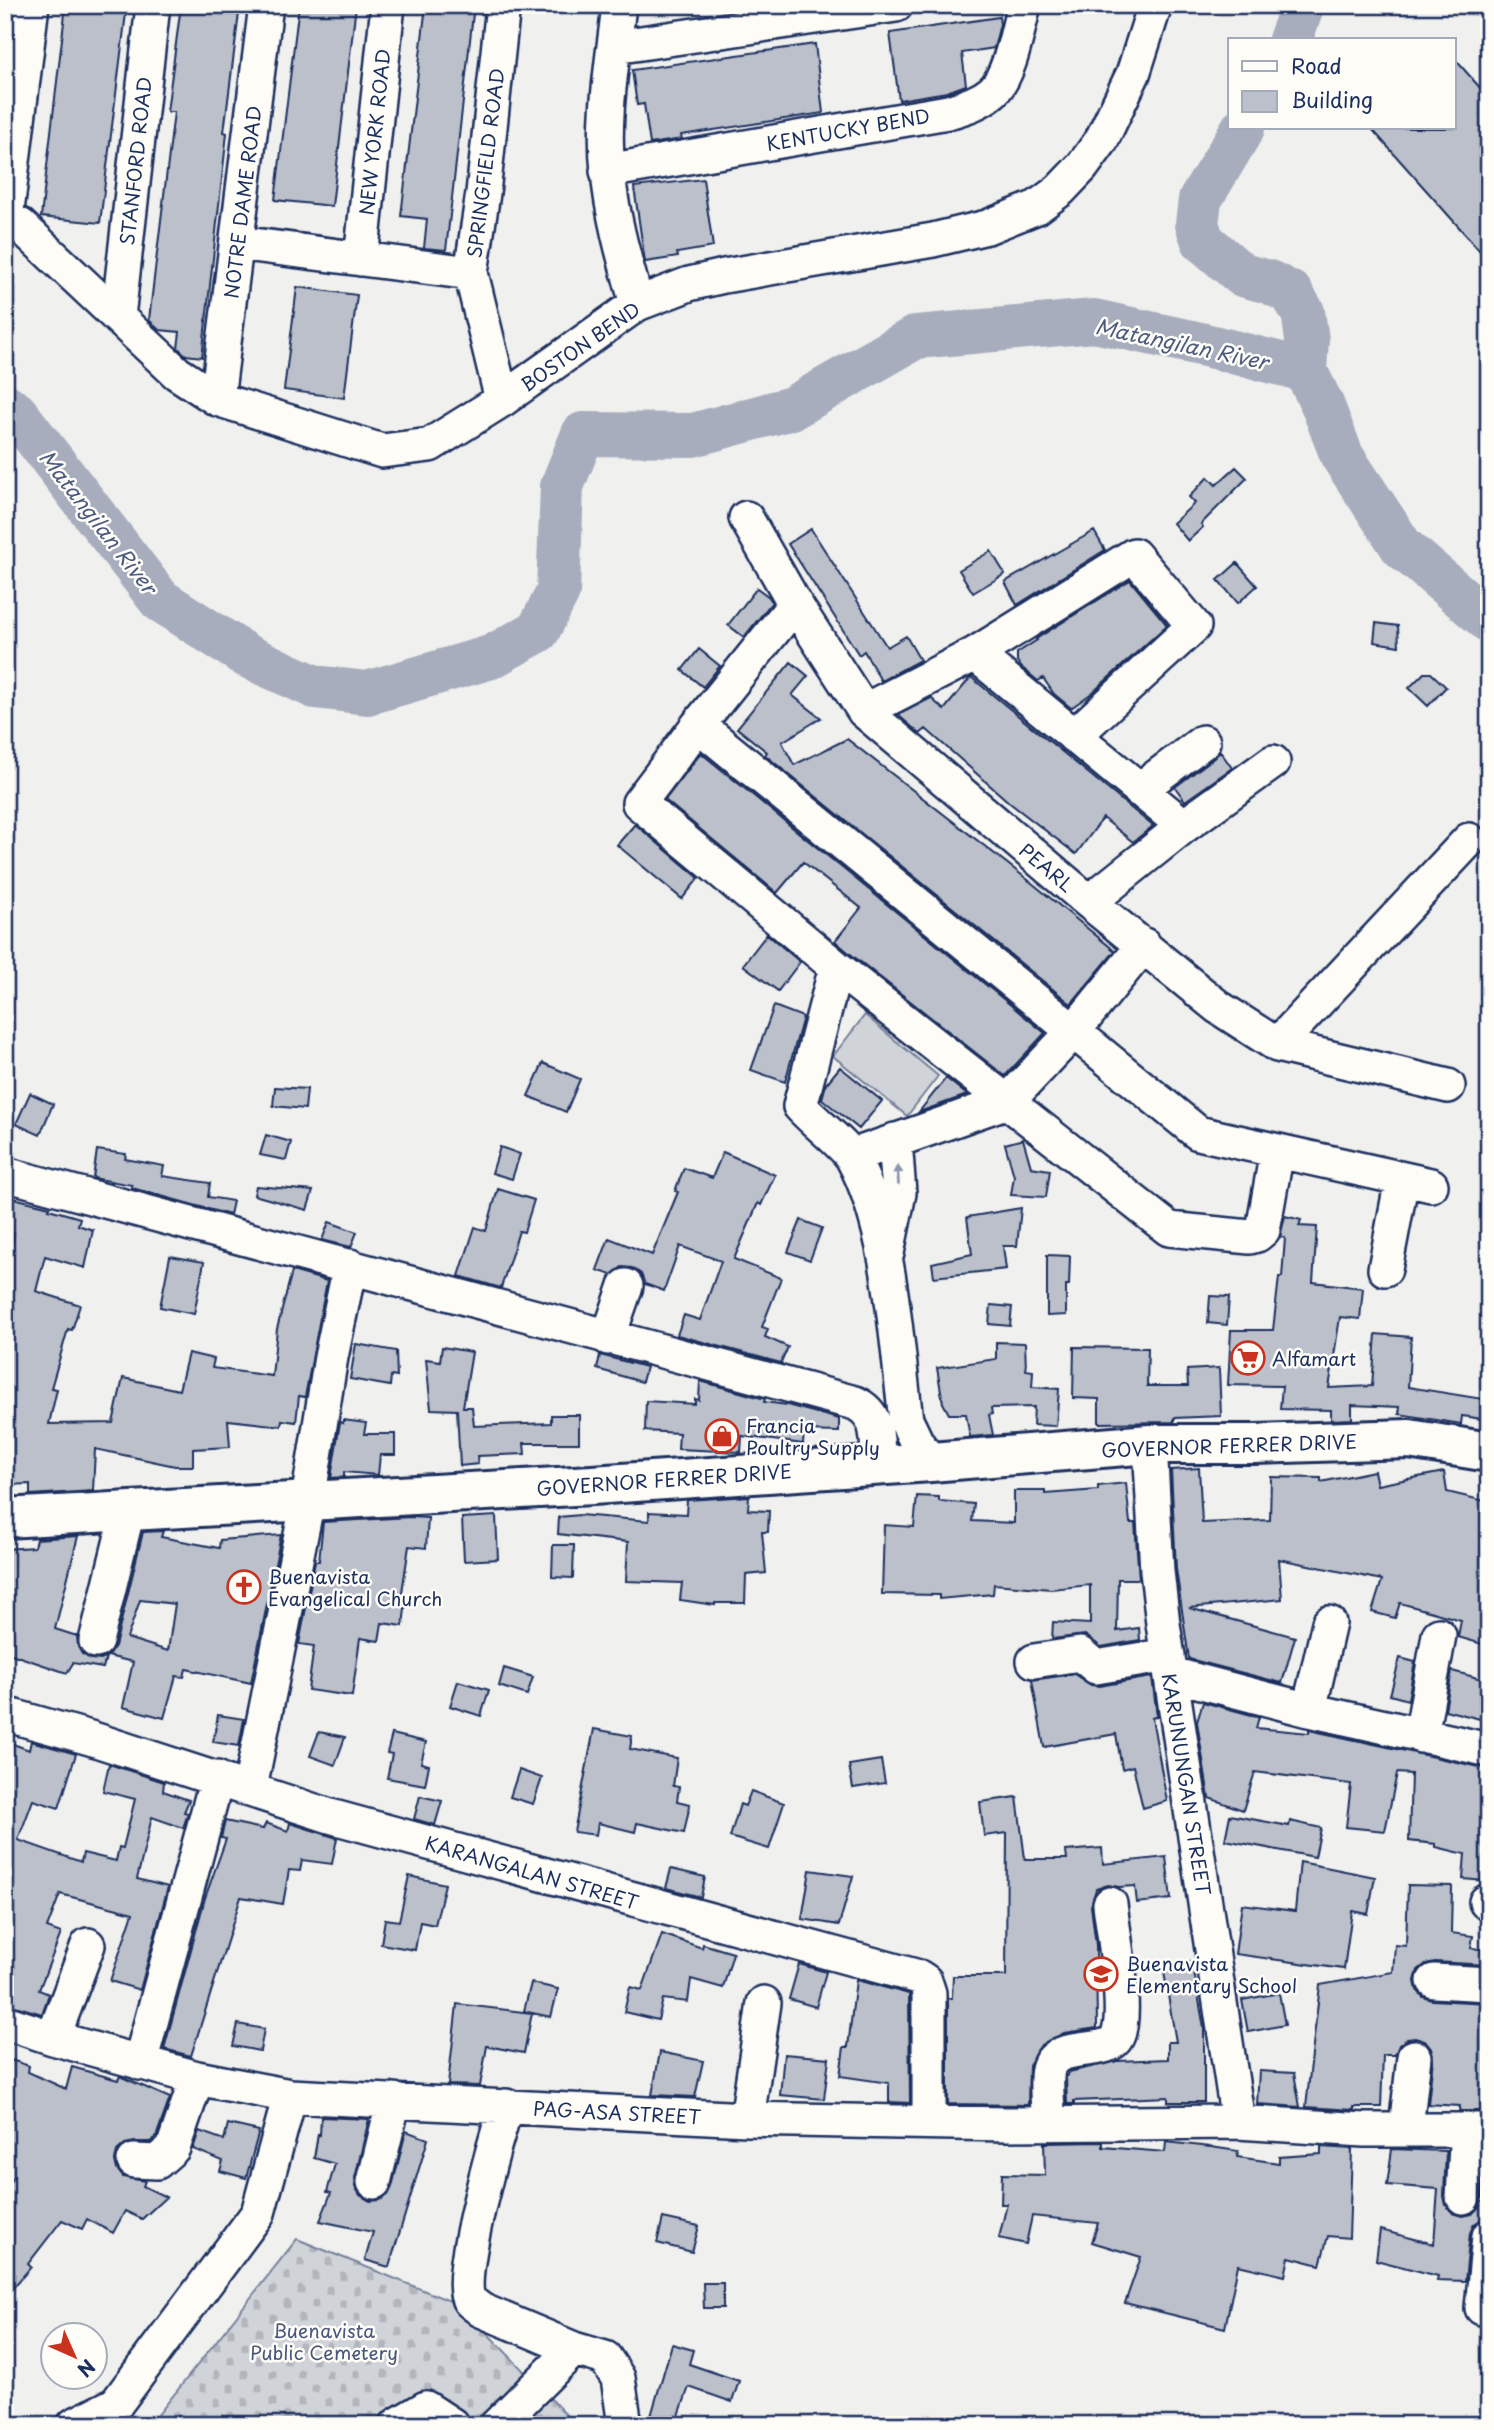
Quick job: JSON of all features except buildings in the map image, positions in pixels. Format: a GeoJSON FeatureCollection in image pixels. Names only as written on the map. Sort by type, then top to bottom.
{"type":"FeatureCollection","features":[{"type":"Feature","properties":{"kind":"main road","name":"GOVERNOR FERRER DRIVE"},"geometry":{"type":"LineString","coordinates":[[5,1518],[592,1485],[1150,1444],[1409,1439],[1489,1452]]}},
{"type":"Feature","properties":{"kind":"street"},"geometry":{"type":"LineString","coordinates":[[5,219],[32,5]]}},
{"type":"Feature","properties":{"kind":"street","name":"STANFORD ROAD"},"geometry":{"type":"LineString","coordinates":[[118,317],[153,5]]}},
{"type":"Feature","properties":{"kind":"street","name":"NOTRE DAME ROAD"},"geometry":{"type":"LineString","coordinates":[[217,398],[266,5]]}},
{"type":"Feature","properties":{"kind":"street","name":"NEW YORK ROAD"},"geometry":{"type":"LineString","coordinates":[[360,259],[388,5]]}},
{"type":"Feature","properties":{"kind":"street","name":"SPRINGFIELD ROAD"},"geometry":{"type":"LineString","coordinates":[[502,400],[471,273],[483,193],[503,5]]}},
{"type":"Feature","properties":{"kind":"street"},"geometry":{"type":"LineString","coordinates":[[619,5],[608,90],[607,171],[614,214],[637,304]]}},
{"type":"Feature","properties":{"kind":"street"},"geometry":{"type":"LineString","coordinates":[[614,47],[896,5]]}},
{"type":"Feature","properties":{"kind":"street","name":"KENTUCKY BEND"},"geometry":{"type":"LineString","coordinates":[[607,171],[948,112],[976,102],[995,90],[1006,68],[1024,5]]}},
{"type":"Feature","properties":{"kind":"street","name":"BOSTON BEND"},"geometry":{"type":"LineString","coordinates":[[5,219],[20,225],[177,373],[217,398],[382,450],[430,445],[502,400],[637,304],[689,284],[724,276],[947,237],[987,227],[1037,207],[1082,167],[1101,141],[1133,74],[1155,5]]}},
{"type":"Feature","properties":{"kind":"street"},"geometry":{"type":"LineString","coordinates":[[238,243],[471,273]]}},
{"type":"Feature","properties":{"kind":"street","name":"PEARL"},"geometry":{"type":"LineString","coordinates":[[746,518],[795,604],[864,712],[1218,1007],[1277,1045],[1448,1086]]}},
{"type":"Feature","properties":{"kind":"street"},"geometry":{"type":"LineString","coordinates":[[864,712],[975,654],[1134,555],[1194,626],[1074,736]]}},
{"type":"Feature","properties":{"kind":"street"},"geometry":{"type":"LineString","coordinates":[[795,604],[639,803],[835,967],[1169,1229],[1250,1237],[1257,1235],[1263,1230],[1277,1151]]}},
{"type":"Feature","properties":{"kind":"street"},"geometry":{"type":"LineString","coordinates":[[975,654],[1184,826]]}},
{"type":"Feature","properties":{"kind":"street"},"geometry":{"type":"LineString","coordinates":[[698,725],[1198,1133],[1417,1182],[1385,1269]]}},
{"type":"Feature","properties":{"kind":"street"},"geometry":{"type":"LineString","coordinates":[[1139,790],[1203,742]]}},
{"type":"Feature","properties":{"kind":"street"},"geometry":{"type":"LineString","coordinates":[[1089,902],[1184,826],[1273,762]]}},
{"type":"Feature","properties":{"kind":"street"},"geometry":{"type":"LineString","coordinates":[[1277,1045],[1469,840]]}},
{"type":"Feature","properties":{"kind":"street"},"geometry":{"type":"LineString","coordinates":[[852,1156],[1008,1101],[1073,1032],[1144,945]]}},
{"type":"Feature","properties":{"kind":"street"},"geometry":{"type":"LineString","coordinates":[[835,967],[800,1106],[852,1156],[869,1199],[886,1259],[906,1420],[917,1443],[931,1462]]}},
{"type":"Feature","properties":{"kind":"street"},"geometry":{"type":"LineString","coordinates":[[886,1259],[899,1193],[895,1140]]}},
{"type":"Feature","properties":{"kind":"street"},"geometry":{"type":"LineString","coordinates":[[5,1174],[855,1404],[867,1409],[874,1422],[879,1465]]}},
{"type":"Feature","properties":{"kind":"street"},"geometry":{"type":"LineString","coordinates":[[250,1788],[308,1500],[331,1357],[350,1266]]}},
{"type":"Feature","properties":{"kind":"street"},"geometry":{"type":"LineString","coordinates":[[608,1338],[626,1286]]}},
{"type":"Feature","properties":{"kind":"street","name":"KARUNUNGAN STREET"},"geometry":{"type":"LineString","coordinates":[[1150,1444],[1157,1571],[1169,1664],[1238,2122]]}},
{"type":"Feature","properties":{"kind":"street"},"geometry":{"type":"LineString","coordinates":[[96,1641],[128,1511]]}},
{"type":"Feature","properties":{"kind":"street"},"geometry":{"type":"LineString","coordinates":[[1309,1710],[1329,1623]]}},
{"type":"Feature","properties":{"kind":"street"},"geometry":{"type":"LineString","coordinates":[[1421,1736],[1439,1635]]}},
{"type":"Feature","properties":{"kind":"street"},"geometry":{"type":"LineString","coordinates":[[1034,1661],[1080,1654],[1096,1667],[1169,1664],[1309,1710],[1489,1750]]}},
{"type":"Feature","properties":{"kind":"street","name":"KARANGALAN STREET"},"geometry":{"type":"LineString","coordinates":[[5,1714],[330,1815],[919,1978],[925,1981],[929,1993],[929,2121]]}},
{"type":"Feature","properties":{"kind":"street"},"geometry":{"type":"LineString","coordinates":[[140,2063],[217,1778]]}},
{"type":"Feature","properties":{"kind":"street"},"geometry":{"type":"LineString","coordinates":[[1049,2123],[1050,2065],[1071,2051],[1108,2046],[1117,2038],[1122,2017],[1110,1904]]}},
{"type":"Feature","properties":{"kind":"street"},"geometry":{"type":"LineString","coordinates":[[53,2038],[88,1945]]}},
{"type":"Feature","properties":{"kind":"street"},"geometry":{"type":"LineString","coordinates":[[1434,1981],[1489,1984]]}},
{"type":"Feature","properties":{"kind":"street"},"geometry":{"type":"LineString","coordinates":[[747,2119],[764,2003]]}},
{"type":"Feature","properties":{"kind":"street","name":"PAG-ASA STREET"},"geometry":{"type":"LineString","coordinates":[[9,2032],[53,2038],[197,2078],[290,2096],[747,2119],[1049,2123],[1238,2122],[1364,2130],[1478,2130]]}},
{"type":"Feature","properties":{"kind":"street"},"geometry":{"type":"LineString","coordinates":[[1406,2128],[1414,2057]]}},
{"type":"Feature","properties":{"kind":"street"},"geometry":{"type":"LineString","coordinates":[[134,2161],[156,2162],[173,2148],[197,2078]]}},
{"type":"Feature","properties":{"kind":"street"},"geometry":{"type":"LineString","coordinates":[[74,2425],[116,2404],[258,2213],[290,2096]]}},
{"type":"Feature","properties":{"kind":"street"},"geometry":{"type":"LineString","coordinates":[[374,2182],[394,2100]]}},
{"type":"Feature","properties":{"kind":"street"},"geometry":{"type":"LineString","coordinates":[[506,2106],[475,2218],[466,2288],[468,2300],[481,2310],[574,2349],[605,2358],[618,2378],[625,2425]]}},
{"type":"Feature","properties":{"kind":"street"},"geometry":{"type":"LineString","coordinates":[[1463,2197],[1478,2130]]}},
{"type":"Feature","properties":{"kind":"street"},"geometry":{"type":"LineString","coordinates":[[1482,2308],[1489,2236]]}},
{"type":"Feature","properties":{"kind":"street"},"geometry":{"type":"LineString","coordinates":[[497,2425],[574,2349]]}},
{"type":"Feature","properties":{"kind":"street"},"geometry":{"type":"LineString","coordinates":[[397,2425],[426,2408],[452,2425]]}},
{"type":"Feature","properties":{"kind":"green space"},"geometry":{"type":"Polygon","coordinates":[[[865,1015],[938,1076],[907,1116],[833,1056],[865,1015]]]}},
{"type":"Feature","properties":{"kind":"green space","name":"Buenavista Public Cemetery"},"geometry":{"type":"Polygon","coordinates":[[[297,2239],[460,2305],[576,2425],[150,2425],[297,2239]]]}},
{"type":"Feature","properties":{"kind":"waterway"},"geometry":{"type":"LineString","coordinates":[[1291,38],[1303,5]]}},
{"type":"Feature","properties":{"kind":"waterway"},"geometry":{"type":"LineString","coordinates":[[1242,130],[1200,200],[1197,224],[1203,241],[1242,275],[1269,282],[1291,293],[1303,312],[1307,340],[1305,370]]}},
{"type":"Feature","properties":{"kind":"waterway","name":"Matangilan River"},"geometry":{"type":"LineString","coordinates":[[5,405],[16,413],[160,600],[247,656],[315,687],[367,693],[491,657],[538,631],[558,592],[562,486],[583,434],[693,435],[792,408],[916,337],[1094,321],[1305,370],[1322,404],[1342,456],[1402,547],[1489,621]]}},
{"type":"Feature","properties":{"kind":"place","name":"Alfamart"},"geometry":{"type":"Point","coordinates":[1248,1358]}},
{"type":"Feature","properties":{"kind":"place","name":"Francia Poultry Supply"},"geometry":{"type":"Point","coordinates":[722,1436]}},
{"type":"Feature","properties":{"kind":"place","name":"Buenavista Evangelical Church"},"geometry":{"type":"Point","coordinates":[244,1587]}},
{"type":"Feature","properties":{"kind":"place","name":"Buenavista Elementary School"},"geometry":{"type":"Point","coordinates":[1101,1974]}}]}
